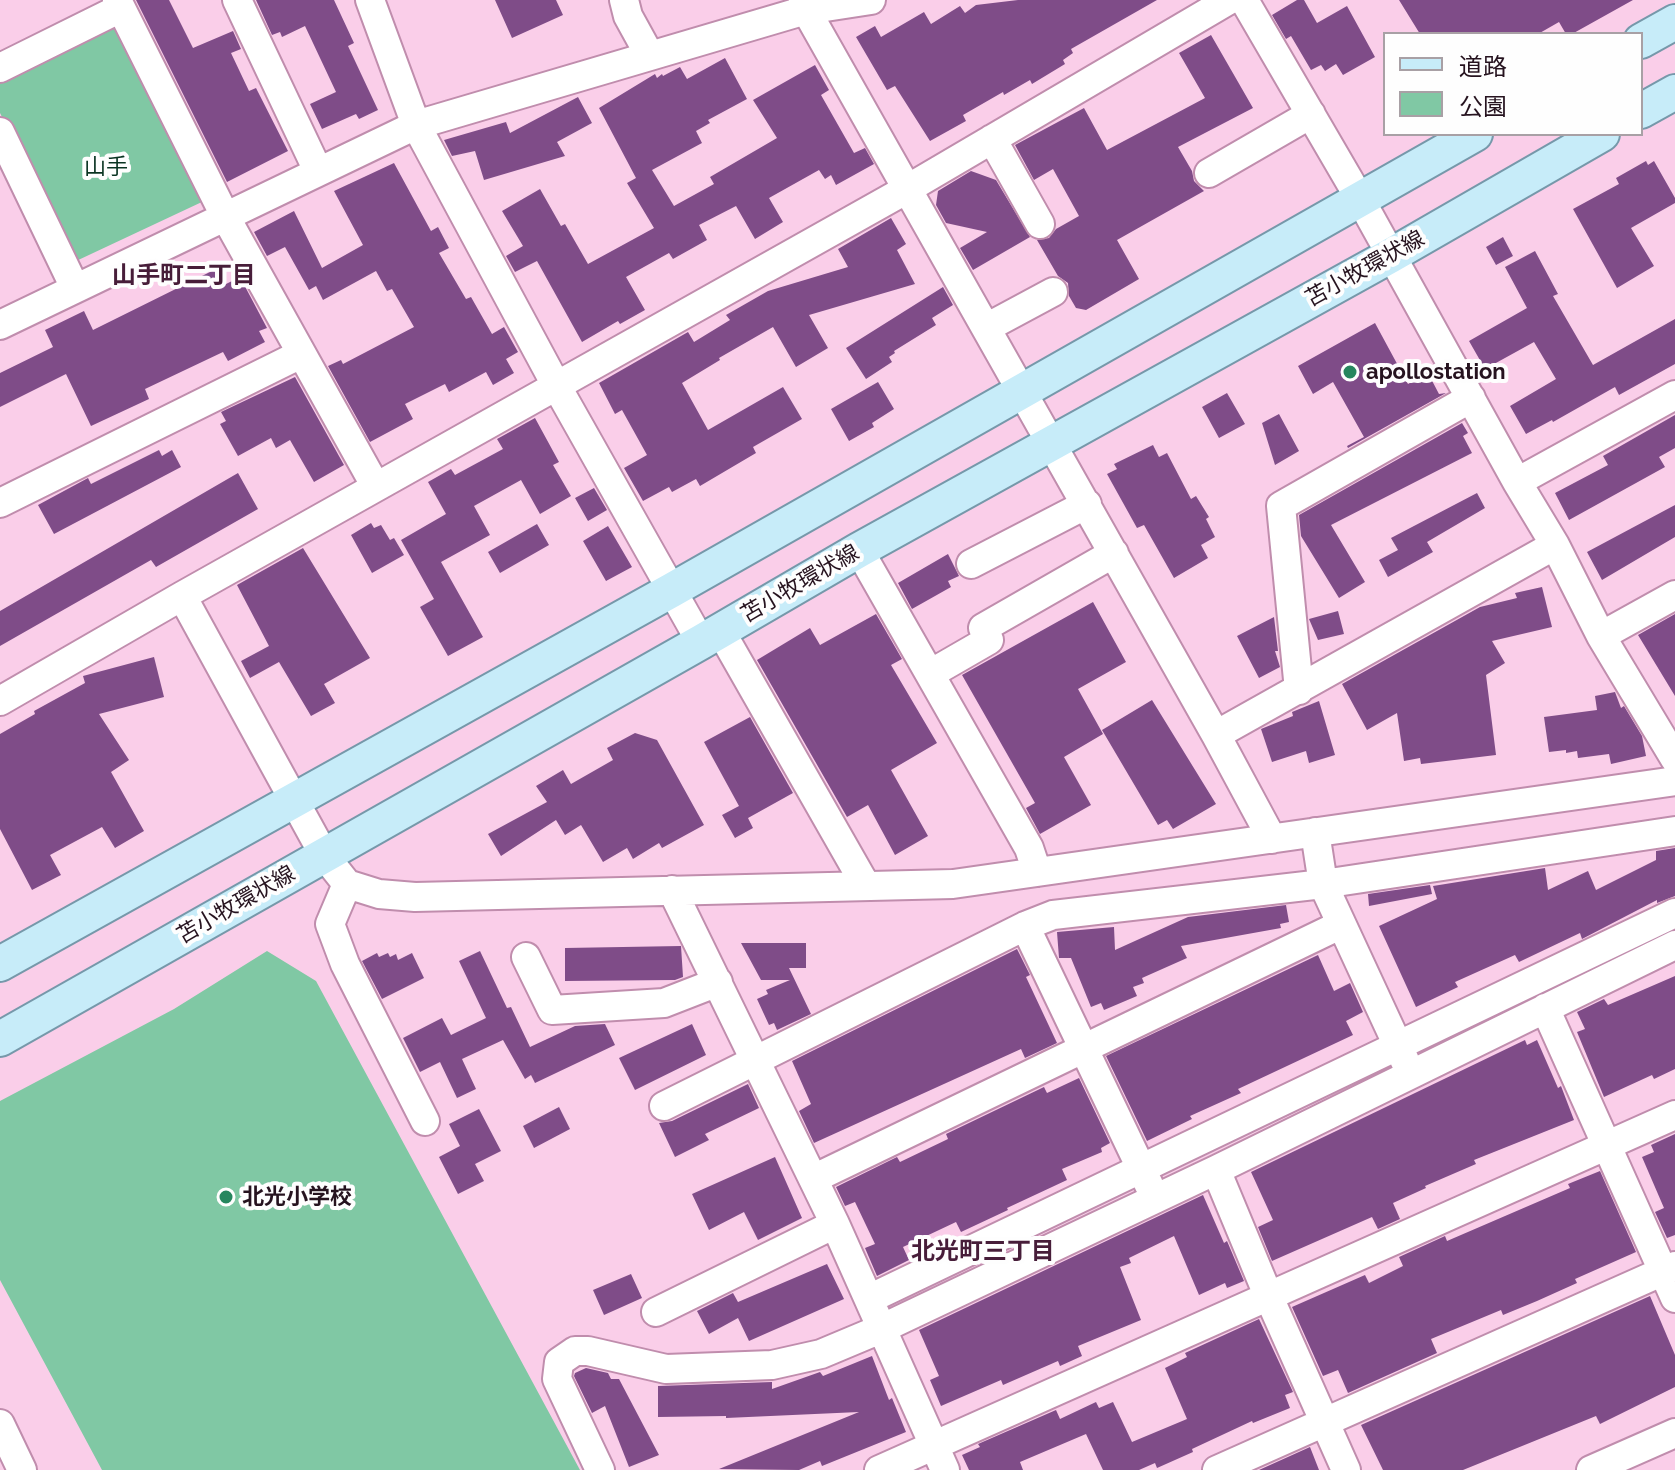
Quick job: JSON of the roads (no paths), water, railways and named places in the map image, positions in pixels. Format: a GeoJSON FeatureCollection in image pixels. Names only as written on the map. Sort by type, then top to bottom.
{"type":"FeatureCollection","features":[{"type":"Feature","properties":{"kind":"main road"},"geometry":{"type":"LineString","coordinates":[[1643,40],[1675,22]]}},
{"type":"Feature","properties":{"kind":"main road"},"geometry":{"type":"LineString","coordinates":[[1643,110],[1675,92]]}},
{"type":"Feature","properties":{"kind":"main road"},"geometry":{"type":"LineString","coordinates":[[0,964],[293,798],[672,590],[1471,136]]}},
{"type":"Feature","properties":{"kind":"main road","name":"苫小牧環状線"},"geometry":{"type":"LineString","coordinates":[[0,1039],[859,550],[1390,256],[1599,136]]}},
{"type":"Feature","properties":{"kind":"street"},"geometry":{"type":"LineString","coordinates":[[237,0],[318,171]]}},
{"type":"Feature","properties":{"kind":"street"},"geometry":{"type":"LineString","coordinates":[[370,0],[416,125],[556,385],[672,590],[710,636],[866,886]]}},
{"type":"Feature","properties":{"kind":"street"},"geometry":{"type":"LineString","coordinates":[[624,0],[628,16],[650,56]]}},
{"type":"Feature","properties":{"kind":"street"},"geometry":{"type":"LineString","coordinates":[[0,701],[909,188],[1229,0]]}},
{"type":"Feature","properties":{"kind":"street"},"geometry":{"type":"LineString","coordinates":[[1244,0],[1555,545],[1601,636],[1675,759]]}},
{"type":"Feature","properties":{"kind":"street"},"geometry":{"type":"LineString","coordinates":[[0,325],[416,125],[650,56],[804,5],[862,1]]}},
{"type":"Feature","properties":{"kind":"street"},"geometry":{"type":"LineString","coordinates":[[0,68],[119,4],[225,216],[376,487]]}},
{"type":"Feature","properties":{"kind":"street"},"geometry":{"type":"LineString","coordinates":[[804,5],[1053,443],[1272,839]]}},
{"type":"Feature","properties":{"kind":"street"},"geometry":{"type":"LineString","coordinates":[[1209,173],[1311,114]]}},
{"type":"Feature","properties":{"kind":"street"},"geometry":{"type":"LineString","coordinates":[[0,132],[75,288]]}},
{"type":"Feature","properties":{"kind":"street"},"geometry":{"type":"LineString","coordinates":[[992,139],[1040,224]]}},
{"type":"Feature","properties":{"kind":"street"},"geometry":{"type":"LineString","coordinates":[[986,328],[1053,292]]}},
{"type":"Feature","properties":{"kind":"street"},"geometry":{"type":"LineString","coordinates":[[0,503],[301,354]]}},
{"type":"Feature","properties":{"kind":"street"},"geometry":{"type":"LineString","coordinates":[[1517,482],[1675,395]]}},
{"type":"Feature","properties":{"kind":"street"},"geometry":{"type":"LineString","coordinates":[[1299,690],[1281,506],[1471,398]]}},
{"type":"Feature","properties":{"kind":"street"},"geometry":{"type":"LineString","coordinates":[[971,564],[1087,504]]}},
{"type":"Feature","properties":{"kind":"street"},"geometry":{"type":"LineString","coordinates":[[1216,735],[1555,545]]}},
{"type":"Feature","properties":{"kind":"street"},"geometry":{"type":"LineString","coordinates":[[859,550],[1042,871],[1053,915]]}},
{"type":"Feature","properties":{"kind":"street"},"geometry":{"type":"LineString","coordinates":[[930,674],[989,640],[983,628],[1114,553]]}},
{"type":"Feature","properties":{"kind":"street"},"geometry":{"type":"LineString","coordinates":[[1601,636],[1675,595]]}},
{"type":"Feature","properties":{"kind":"street"},"geometry":{"type":"LineString","coordinates":[[182,596],[324,855],[347,884],[379,894],[415,897],[953,884],[1675,781]]}},
{"type":"Feature","properties":{"kind":"street"},"geometry":{"type":"LineString","coordinates":[[664,1106],[1025,926],[1053,915],[1323,884],[1675,831]]}},
{"type":"Feature","properties":{"kind":"street"},"geometry":{"type":"LineString","coordinates":[[1315,832],[1323,884],[1411,1073]]}},
{"type":"Feature","properties":{"kind":"street"},"geometry":{"type":"LineString","coordinates":[[347,884],[330,924],[345,964],[425,1121]]}},
{"type":"Feature","properties":{"kind":"street"},"geometry":{"type":"LineString","coordinates":[[672,890],[835,1224],[940,1458]]}},
{"type":"Feature","properties":{"kind":"street"},"geometry":{"type":"LineString","coordinates":[[869,1299],[1675,913]]}},
{"type":"Feature","properties":{"kind":"street"},"geometry":{"type":"LineString","coordinates":[[813,1179],[1340,925]]}},
{"type":"Feature","properties":{"kind":"street"},"geometry":{"type":"LineString","coordinates":[[1025,926],[1155,1197]]}},
{"type":"Feature","properties":{"kind":"street"},"geometry":{"type":"LineString","coordinates":[[600,1470],[557,1379],[559,1362],[575,1351],[588,1351],[666,1369],[772,1365],[821,1354],[883,1328],[1216,1170],[1675,945]]}},
{"type":"Feature","properties":{"kind":"street"},"geometry":{"type":"LineString","coordinates":[[526,957],[552,1010],[664,1003],[718,982]]}},
{"type":"Feature","properties":{"kind":"street"},"geometry":{"type":"LineString","coordinates":[[1545,1008],[1606,1146],[1669,1268],[1675,1298]]}},
{"type":"Feature","properties":{"kind":"street"},"geometry":{"type":"LineString","coordinates":[[879,1470],[940,1458],[1268,1295],[1675,1115]]}},
{"type":"Feature","properties":{"kind":"street"},"geometry":{"type":"LineString","coordinates":[[1216,1170],[1346,1470]]}},
{"type":"Feature","properties":{"kind":"street"},"geometry":{"type":"LineString","coordinates":[[656,1312],[835,1224]]}},
{"type":"Feature","properties":{"kind":"street"},"geometry":{"type":"LineString","coordinates":[[1217,1470],[1669,1268]]}},
{"type":"Feature","properties":{"kind":"street"},"geometry":{"type":"LineString","coordinates":[[0,1424],[22,1470]]}},
{"type":"Feature","properties":{"kind":"street"},"geometry":{"type":"LineString","coordinates":[[1591,1470],[1675,1433]]}},
{"type":"Feature","properties":{"kind":"place","name":"apollostation"},"geometry":{"type":"Point","coordinates":[1350,372]}},
{"type":"Feature","properties":{"kind":"place","name":"北光小学校"},"geometry":{"type":"Point","coordinates":[226,1197]}},
{"type":"Feature","properties":{"kind":"district","name":"山手町二丁目"},"geometry":{"type":"Point","coordinates":[184,276]}},
{"type":"Feature","properties":{"kind":"district","name":"北光町三丁目"},"geometry":{"type":"Point","coordinates":[983,1252]}},
{"type":"Feature","properties":{"kind":"park label","name":"山手"},"geometry":{"type":"Point","coordinates":[106,167]}}]}
